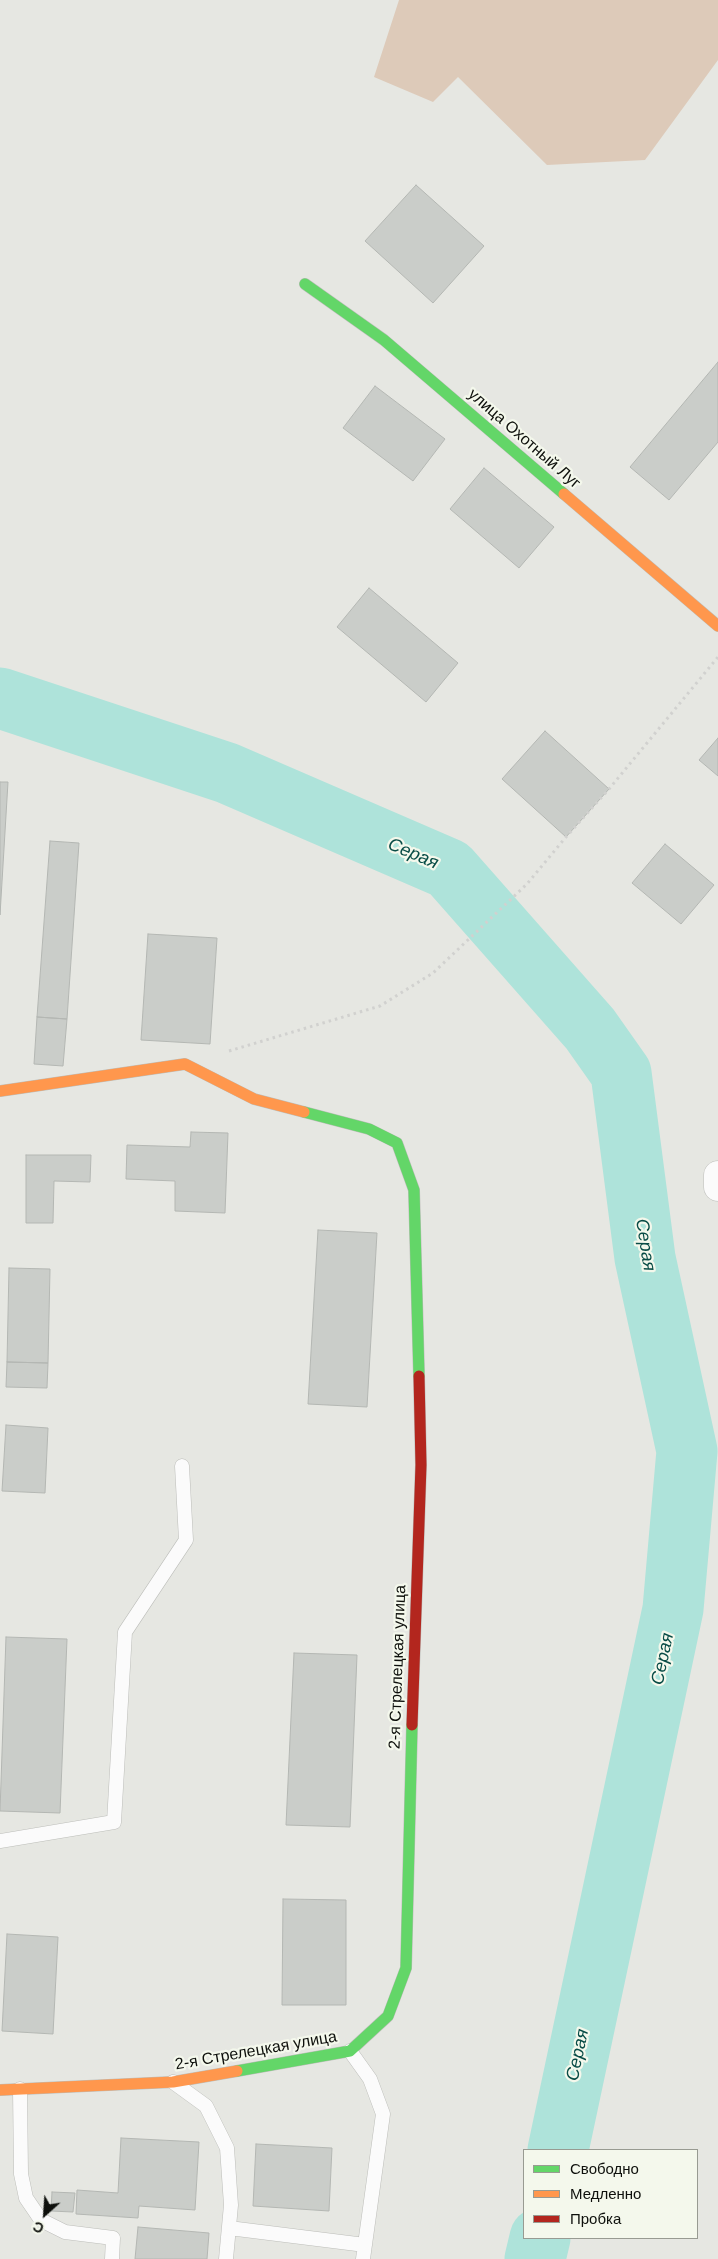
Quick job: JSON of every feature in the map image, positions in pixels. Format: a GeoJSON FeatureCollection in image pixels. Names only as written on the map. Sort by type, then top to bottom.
{"type":"FeatureCollection","features":[{"type":"Feature","properties":{"kind":"street","name":"улица Охотный Луг"},"geometry":{"type":"LineString","coordinates":[[304,284],[384,340],[718,626]]}},
{"type":"Feature","properties":{"kind":"street"},"geometry":{"type":"LineString","coordinates":[[0,1091],[156,1066],[185,1064]]}},
{"type":"Feature","properties":{"kind":"street","name":"2-я Стрелецкая улица"},"geometry":{"type":"LineString","coordinates":[[0,2090],[173,2082],[350,2051],[388,2016],[406,1968],[408,1828],[421,1465],[414,1190],[397,1142],[369,1129],[254,1099],[185,1064]]}},
{"type":"Feature","properties":{"kind":"street"},"geometry":{"type":"LineString","coordinates":[[718,1175],[718,1187]]}},
{"type":"Feature","properties":{"kind":"lane"},"geometry":{"type":"LineString","coordinates":[[0,1840],[114,1822],[125,1632],[186,1540],[182,1466]]}},
{"type":"Feature","properties":{"kind":"lane"},"geometry":{"type":"LineString","coordinates":[[229,2228],[364,2252],[383,2114],[370,2079],[350,2051]]}},
{"type":"Feature","properties":{"kind":"lane"},"geometry":{"type":"LineString","coordinates":[[173,2082],[206,2106],[227,2148],[231,2205],[226,2259]]}},
{"type":"Feature","properties":{"kind":"lane"},"geometry":{"type":"LineString","coordinates":[[20,2089],[21,2174],[26,2198],[41,2220],[65,2232],[113,2238],[112,2259]]}},
{"type":"Feature","properties":{"kind":"path"},"geometry":{"type":"LineString","coordinates":[[185,1064],[380,1006],[433,974],[527,884],[566,836],[609,789],[718,656]]}},
{"type":"Feature","properties":{"kind":"shaded area"},"geometry":{"type":"Polygon","coordinates":[[[399,0],[718,0],[718,60],[645,160],[547,165],[458,77],[433,102],[374,77],[399,0]]]}},
{"type":"Feature","properties":{"kind":"building"},"geometry":{"type":"Polygon","coordinates":[[[416,185],[484,246],[433,303],[365,241],[416,185]]]}},
{"type":"Feature","properties":{"kind":"building"},"geometry":{"type":"Polygon","coordinates":[[[718,362],[718,442],[669,500],[630,467],[718,362]]]}},
{"type":"Feature","properties":{"kind":"building"},"geometry":{"type":"Polygon","coordinates":[[[375,386],[445,439],[413,481],[343,428],[375,386]]]}},
{"type":"Feature","properties":{"kind":"building"},"geometry":{"type":"Polygon","coordinates":[[[484,468],[554,527],[519,568],[450,509],[484,468]]]}},
{"type":"Feature","properties":{"kind":"building"},"geometry":{"type":"Polygon","coordinates":[[[369,588],[458,663],[426,702],[337,627],[369,588]]]}},
{"type":"Feature","properties":{"kind":"building"},"geometry":{"type":"Polygon","coordinates":[[[545,731],[609,789],[566,837],[502,779],[545,731]]]}},
{"type":"Feature","properties":{"kind":"building"},"geometry":{"type":"Polygon","coordinates":[[[718,738],[718,776],[699,760],[718,738]]]}},
{"type":"Feature","properties":{"kind":"building"},"geometry":{"type":"Polygon","coordinates":[[[0,782],[8,782],[0,915],[0,782]]]}},
{"type":"Feature","properties":{"kind":"building"},"geometry":{"type":"Polygon","coordinates":[[[50,841],[79,843],[67,1019],[37,1017],[50,841]]]}},
{"type":"Feature","properties":{"kind":"building"},"geometry":{"type":"Polygon","coordinates":[[[665,844],[714,885],[681,924],[632,883],[665,844]]]}},
{"type":"Feature","properties":{"kind":"building"},"geometry":{"type":"Polygon","coordinates":[[[148,934],[217,938],[210,1044],[141,1040],[148,934]]]}},
{"type":"Feature","properties":{"kind":"building"},"geometry":{"type":"Polygon","coordinates":[[[37,1017],[67,1019],[63,1066],[34,1064],[37,1017]]]}},
{"type":"Feature","properties":{"kind":"building"},"geometry":{"type":"Polygon","coordinates":[[[191,1132],[228,1133],[225,1213],[175,1211],[175,1181],[126,1179],[127,1145],[190,1147],[191,1132]]]}},
{"type":"Feature","properties":{"kind":"building"},"geometry":{"type":"Polygon","coordinates":[[[26,1155],[91,1155],[90,1182],[54,1181],[53,1223],[26,1223],[26,1155]]]}},
{"type":"Feature","properties":{"kind":"building"},"geometry":{"type":"Polygon","coordinates":[[[318,1230],[377,1233],[367,1407],[308,1404],[318,1230]]]}},
{"type":"Feature","properties":{"kind":"building"},"geometry":{"type":"Polygon","coordinates":[[[9,1268],[50,1269],[48,1363],[7,1362],[9,1268]]]}},
{"type":"Feature","properties":{"kind":"building"},"geometry":{"type":"Polygon","coordinates":[[[7,1362],[48,1363],[47,1388],[6,1387],[7,1362]]]}},
{"type":"Feature","properties":{"kind":"building"},"geometry":{"type":"Polygon","coordinates":[[[6,1425],[48,1428],[45,1493],[2,1491],[6,1425]]]}},
{"type":"Feature","properties":{"kind":"building"},"geometry":{"type":"Polygon","coordinates":[[[6,1637],[67,1639],[60,1813],[0,1811],[6,1637]]]}},
{"type":"Feature","properties":{"kind":"building"},"geometry":{"type":"Polygon","coordinates":[[[294,1653],[357,1655],[350,1827],[286,1825],[294,1653]]]}},
{"type":"Feature","properties":{"kind":"building"},"geometry":{"type":"Polygon","coordinates":[[[283,1899],[346,1900],[346,2005],[282,2005],[283,1899]]]}},
{"type":"Feature","properties":{"kind":"building"},"geometry":{"type":"Polygon","coordinates":[[[7,1934],[58,1937],[53,2034],[2,2031],[7,1934]]]}},
{"type":"Feature","properties":{"kind":"building"},"geometry":{"type":"Polygon","coordinates":[[[121,2138],[199,2142],[195,2210],[139,2206],[138,2218],[76,2214],[77,2190],[118,2193],[121,2138]]]}},
{"type":"Feature","properties":{"kind":"building"},"geometry":{"type":"Polygon","coordinates":[[[256,2144],[332,2148],[329,2211],[253,2206],[256,2144]]]}},
{"type":"Feature","properties":{"kind":"building"},"geometry":{"type":"Polygon","coordinates":[[[52,2192],[75,2193],[73,2212],[51,2211],[52,2192]]]}},
{"type":"Feature","properties":{"kind":"building"},"geometry":{"type":"Polygon","coordinates":[[[138,2227],[209,2233],[207,2259],[135,2259],[138,2227]]]}},
{"type":"Feature","properties":{"kind":"waterway","name":"Серая"},"geometry":{"type":"LineString","coordinates":[[0,698],[227,773],[449,869],[590,1029],[621,1073],[645,1258],[687,1451],[673,1609],[558,2149]]}},
{"type":"Feature","properties":{"kind":"waterway","name":"Серая"},"geometry":{"type":"LineString","coordinates":[[535,2259],[540,2239]]}},
{"type":"Feature","properties":{"kind":"traffic: fast"},"geometry":{"type":"LineString","coordinates":[[305,284],[384,340],[564,494]]}},
{"type":"Feature","properties":{"kind":"traffic: fast"},"geometry":{"type":"LineString","coordinates":[[304,1112],[369,1129],[397,1143],[414,1190],[419,1376]]}},
{"type":"Feature","properties":{"kind":"traffic: fast"},"geometry":{"type":"LineString","coordinates":[[237,2071],[350,2051],[388,2016],[406,1968],[412,1725]]}},
{"type":"Feature","properties":{"kind":"traffic: slow"},"geometry":{"type":"LineString","coordinates":[[564,494],[718,626]]}},
{"type":"Feature","properties":{"kind":"traffic: slow"},"geometry":{"type":"LineString","coordinates":[[0,1091],[185,1064],[254,1099],[304,1112]]}},
{"type":"Feature","properties":{"kind":"traffic: slow"},"geometry":{"type":"LineString","coordinates":[[0,2090],[173,2082],[237,2071]]}},
{"type":"Feature","properties":{"kind":"traffic: jam"},"geometry":{"type":"LineString","coordinates":[[412,1725],[421,1465],[419,1376]]}}]}
